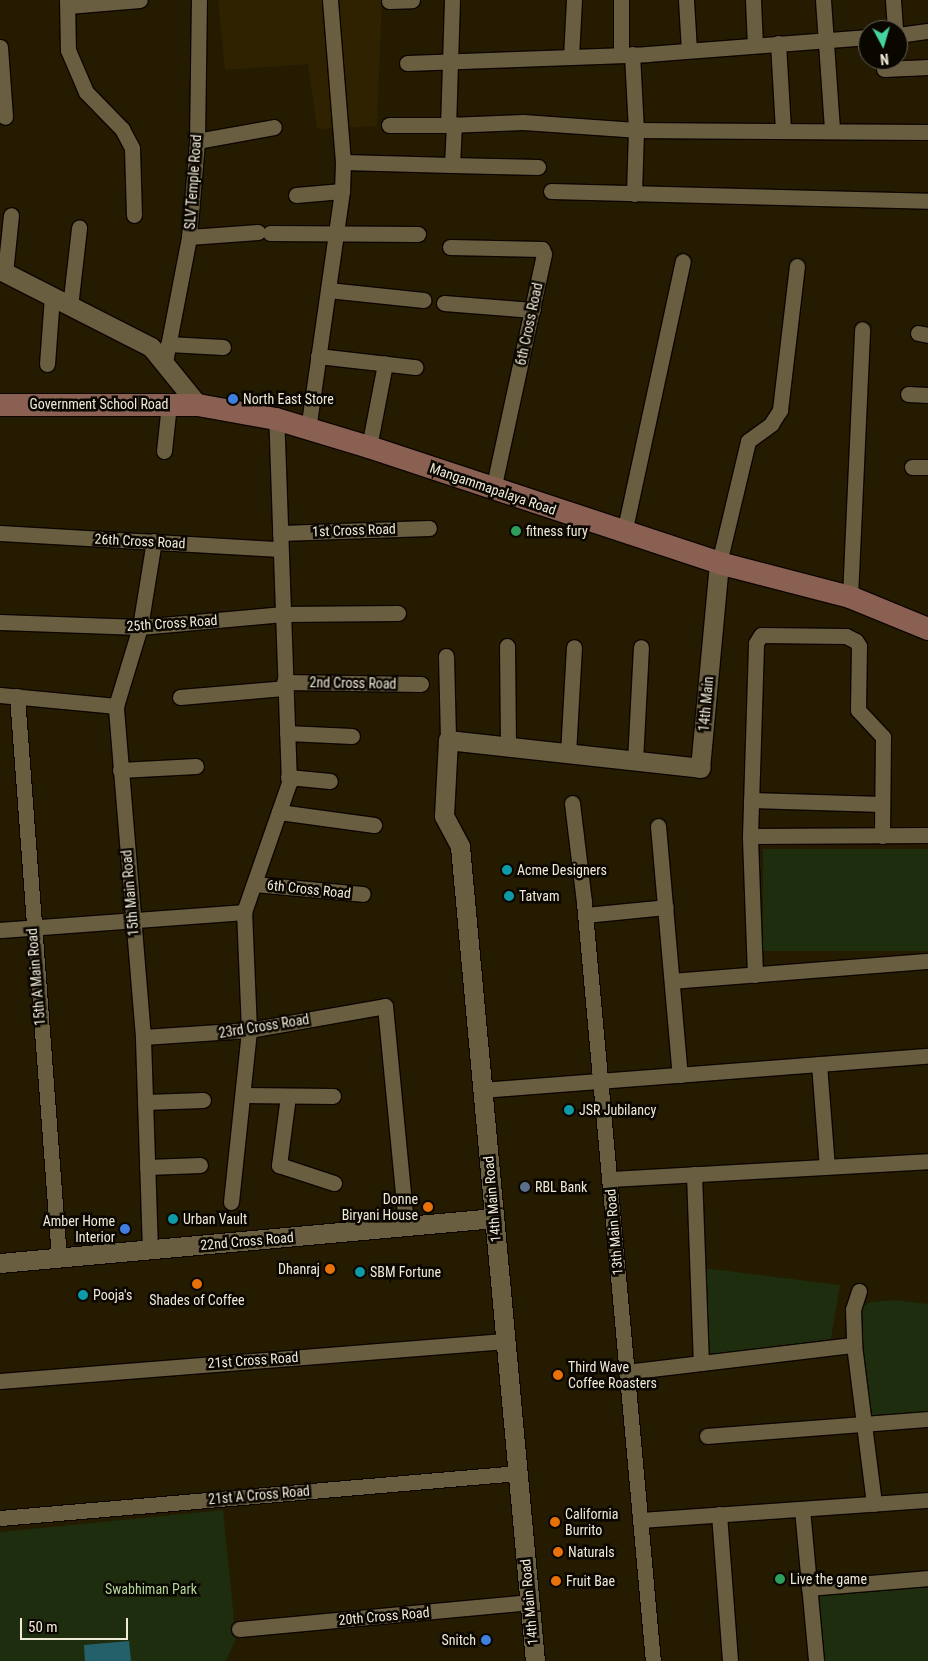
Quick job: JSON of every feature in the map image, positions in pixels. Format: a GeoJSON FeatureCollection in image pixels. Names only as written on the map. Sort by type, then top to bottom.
{"type":"FeatureCollection","features":[{"type":"Feature","properties":{"kind":"main road","name":"Government School Road"},"geometry":{"type":"LineString","coordinates":[[0,404],[198,405]]}},
{"type":"Feature","properties":{"kind":"main road","name":"Mangammapalaya Road"},"geometry":{"type":"LineString","coordinates":[[198,405],[276,419],[369,447],[493,490],[718,563],[850,597],[928,629]]}},
{"type":"Feature","properties":{"kind":"street"},"geometry":{"type":"LineString","coordinates":[[134,215],[132,148],[122,129],[86,92],[68,50],[68,3],[140,0]]}},
{"type":"Feature","properties":{"kind":"street","name":"SLV Temple Road"},"geometry":{"type":"LineString","coordinates":[[165,362],[189,237],[197,141],[199,0]]}},
{"type":"Feature","properties":{"kind":"street"},"geometry":{"type":"LineString","coordinates":[[308,430],[338,232],[344,162],[330,0]]}},
{"type":"Feature","properties":{"kind":"street"},"geometry":{"type":"LineString","coordinates":[[389,1],[412,0]]}},
{"type":"Feature","properties":{"kind":"street"},"geometry":{"type":"LineString","coordinates":[[452,0],[449,63],[452,165]]}},
{"type":"Feature","properties":{"kind":"street"},"geometry":{"type":"LineString","coordinates":[[571,57],[574,0]]}},
{"type":"Feature","properties":{"kind":"street"},"geometry":{"type":"LineString","coordinates":[[621,0],[636,130],[634,194]]}},
{"type":"Feature","properties":{"kind":"street"},"geometry":{"type":"LineString","coordinates":[[686,0],[689,50]]}},
{"type":"Feature","properties":{"kind":"street"},"geometry":{"type":"LineString","coordinates":[[753,0],[755,45]]}},
{"type":"Feature","properties":{"kind":"street"},"geometry":{"type":"LineString","coordinates":[[822,0],[832,129]]}},
{"type":"Feature","properties":{"kind":"street"},"geometry":{"type":"LineString","coordinates":[[893,0],[895,20]]}},
{"type":"Feature","properties":{"kind":"street"},"geometry":{"type":"LineString","coordinates":[[908,33],[928,31]]}},
{"type":"Feature","properties":{"kind":"street"},"geometry":{"type":"LineString","coordinates":[[407,63],[449,63],[627,54],[858,38]]}},
{"type":"Feature","properties":{"kind":"street"},"geometry":{"type":"LineString","coordinates":[[778,43],[783,129]]}},
{"type":"Feature","properties":{"kind":"street"},"geometry":{"type":"LineString","coordinates":[[0,47],[5,117]]}},
{"type":"Feature","properties":{"kind":"street"},"geometry":{"type":"LineString","coordinates":[[908,68],[928,67]]}},
{"type":"Feature","properties":{"kind":"street"},"geometry":{"type":"LineString","coordinates":[[389,125],[522,122],[636,130],[832,129],[928,132]]}},
{"type":"Feature","properties":{"kind":"street"},"geometry":{"type":"LineString","coordinates":[[197,141],[274,128]]}},
{"type":"Feature","properties":{"kind":"street"},"geometry":{"type":"LineString","coordinates":[[344,162],[538,167]]}},
{"type":"Feature","properties":{"kind":"street"},"geometry":{"type":"LineString","coordinates":[[296,194],[342,191]]}},
{"type":"Feature","properties":{"kind":"street"},"geometry":{"type":"LineString","coordinates":[[551,191],[928,200]]}},
{"type":"Feature","properties":{"kind":"street"},"geometry":{"type":"LineString","coordinates":[[11,215],[3,271],[151,347],[198,405]]}},
{"type":"Feature","properties":{"kind":"street"},"geometry":{"type":"LineString","coordinates":[[70,307],[79,228]]}},
{"type":"Feature","properties":{"kind":"street"},"geometry":{"type":"LineString","coordinates":[[189,237],[264,232],[418,234]]}},
{"type":"Feature","properties":{"kind":"street","name":"6th Cross Road"},"geometry":{"type":"LineString","coordinates":[[450,247],[542,249],[533,310],[493,490]]}},
{"type":"Feature","properties":{"kind":"street"},"geometry":{"type":"LineString","coordinates":[[624,533],[683,260]]}},
{"type":"Feature","properties":{"kind":"street","name":"14th Main"},"geometry":{"type":"LineString","coordinates":[[448,740],[700,768],[718,563],[748,441],[776,418],[781,404],[797,266]]}},
{"type":"Feature","properties":{"kind":"street"},"geometry":{"type":"LineString","coordinates":[[328,290],[423,300]]}},
{"type":"Feature","properties":{"kind":"street"},"geometry":{"type":"LineString","coordinates":[[47,364],[52,296]]}},
{"type":"Feature","properties":{"kind":"street"},"geometry":{"type":"LineString","coordinates":[[444,303],[533,310]]}},
{"type":"Feature","properties":{"kind":"street"},"geometry":{"type":"LineString","coordinates":[[850,597],[862,329]]}},
{"type":"Feature","properties":{"kind":"street"},"geometry":{"type":"LineString","coordinates":[[168,344],[223,346]]}},
{"type":"Feature","properties":{"kind":"street"},"geometry":{"type":"LineString","coordinates":[[318,356],[415,367]]}},
{"type":"Feature","properties":{"kind":"street"},"geometry":{"type":"LineString","coordinates":[[369,447],[385,364]]}},
{"type":"Feature","properties":{"kind":"street"},"geometry":{"type":"LineString","coordinates":[[908,394],[928,395]]}},
{"type":"Feature","properties":{"kind":"street"},"geometry":{"type":"LineString","coordinates":[[164,451],[169,404]]}},
{"type":"Feature","properties":{"kind":"street"},"geometry":{"type":"LineString","coordinates":[[231,1202],[249,1030],[244,912],[279,812],[288,777],[276,419]]}},
{"type":"Feature","properties":{"kind":"street"},"geometry":{"type":"LineString","coordinates":[[912,467],[928,467]]}},
{"type":"Feature","properties":{"kind":"street","name":"1st Cross Road"},"geometry":{"type":"LineString","coordinates":[[280,533],[429,528]]}},
{"type":"Feature","properties":{"kind":"street","name":"26th Cross Road"},"geometry":{"type":"LineString","coordinates":[[0,533],[280,549]]}},
{"type":"Feature","properties":{"kind":"street","name":"15th Main Road"},"geometry":{"type":"LineString","coordinates":[[150,1250],[143,1037],[116,706],[140,627],[154,541]]}},
{"type":"Feature","properties":{"kind":"street","name":"25th Cross Road"},"geometry":{"type":"LineString","coordinates":[[0,622],[140,627],[283,614],[398,613]]}},
{"type":"Feature","properties":{"kind":"street"},"geometry":{"type":"LineString","coordinates":[[755,975],[750,836],[756,643],[761,635],[768,633],[846,636],[856,641],[859,646],[858,710],[883,737],[882,836]]}},
{"type":"Feature","properties":{"kind":"street"},"geometry":{"type":"LineString","coordinates":[[507,646],[508,747]]}},
{"type":"Feature","properties":{"kind":"street"},"geometry":{"type":"LineString","coordinates":[[568,754],[574,647]]}},
{"type":"Feature","properties":{"kind":"street"},"geometry":{"type":"LineString","coordinates":[[635,761],[641,647]]}},
{"type":"Feature","properties":{"kind":"street"},"geometry":{"type":"LineString","coordinates":[[446,656],[448,740]]}},
{"type":"Feature","properties":{"kind":"street","name":"2nd Cross Road"},"geometry":{"type":"LineString","coordinates":[[180,697],[284,685],[421,684]]}},
{"type":"Feature","properties":{"kind":"street"},"geometry":{"type":"LineString","coordinates":[[0,695],[116,706]]}},
{"type":"Feature","properties":{"kind":"street","name":"15th A Main Road"},"geometry":{"type":"LineString","coordinates":[[17,696],[32,927],[59,1258]]}},
{"type":"Feature","properties":{"kind":"street"},"geometry":{"type":"LineString","coordinates":[[287,733],[352,736]]}},
{"type":"Feature","properties":{"kind":"street","name":"14th Main Road"},"geometry":{"type":"LineString","coordinates":[[448,740],[444,816],[460,846],[535,1661]]}},
{"type":"Feature","properties":{"kind":"street"},"geometry":{"type":"LineString","coordinates":[[120,770],[196,766]]}},
{"type":"Feature","properties":{"kind":"street"},"geometry":{"type":"LineString","coordinates":[[288,777],[330,781]]}},
{"type":"Feature","properties":{"kind":"street"},"geometry":{"type":"LineString","coordinates":[[751,800],[882,804]]}},
{"type":"Feature","properties":{"kind":"street","name":"13th Main Road"},"geometry":{"type":"LineString","coordinates":[[572,803],[586,915],[653,1661]]}},
{"type":"Feature","properties":{"kind":"street"},"geometry":{"type":"LineString","coordinates":[[279,812],[374,825]]}},
{"type":"Feature","properties":{"kind":"street"},"geometry":{"type":"LineString","coordinates":[[658,826],[680,1075]]}},
{"type":"Feature","properties":{"kind":"street"},"geometry":{"type":"LineString","coordinates":[[750,836],[928,835]]}},
{"type":"Feature","properties":{"kind":"street","name":"6th Cross Road"},"geometry":{"type":"LineString","coordinates":[[254,884],[363,894]]}},
{"type":"Feature","properties":{"kind":"street"},"geometry":{"type":"LineString","coordinates":[[586,915],[666,907]]}},
{"type":"Feature","properties":{"kind":"street"},"geometry":{"type":"LineString","coordinates":[[0,930],[244,912]]}},
{"type":"Feature","properties":{"kind":"street"},"geometry":{"type":"LineString","coordinates":[[672,981],[928,961]]}},
{"type":"Feature","properties":{"kind":"street","name":"23rd Cross Road"},"geometry":{"type":"LineString","coordinates":[[143,1037],[249,1030],[385,1006],[406,1226]]}},
{"type":"Feature","properties":{"kind":"street"},"geometry":{"type":"LineString","coordinates":[[482,1090],[928,1056]]}},
{"type":"Feature","properties":{"kind":"street"},"geometry":{"type":"LineString","coordinates":[[819,1064],[827,1167]]}},
{"type":"Feature","properties":{"kind":"street"},"geometry":{"type":"LineString","coordinates":[[243,1095],[333,1096]]}},
{"type":"Feature","properties":{"kind":"street"},"geometry":{"type":"LineString","coordinates":[[288,1096],[279,1165],[334,1183]]}},
{"type":"Feature","properties":{"kind":"street"},"geometry":{"type":"LineString","coordinates":[[145,1102],[203,1100]]}},
{"type":"Feature","properties":{"kind":"street"},"geometry":{"type":"LineString","coordinates":[[609,1179],[928,1161]]}},
{"type":"Feature","properties":{"kind":"street"},"geometry":{"type":"LineString","coordinates":[[147,1167],[200,1165]]}},
{"type":"Feature","properties":{"kind":"street"},"geometry":{"type":"LineString","coordinates":[[694,1174],[700,1363]]}},
{"type":"Feature","properties":{"kind":"street","name":"22nd Cross Road"},"geometry":{"type":"LineString","coordinates":[[0,1264],[494,1218]]}},
{"type":"Feature","properties":{"kind":"street"},"geometry":{"type":"LineString","coordinates":[[859,1291],[853,1310],[854,1345],[874,1504]]}},
{"type":"Feature","properties":{"kind":"street","name":"21st Cross Road"},"geometry":{"type":"LineString","coordinates":[[0,1381],[505,1341]]}},
{"type":"Feature","properties":{"kind":"street"},"geometry":{"type":"LineString","coordinates":[[626,1372],[854,1345]]}},
{"type":"Feature","properties":{"kind":"street"},"geometry":{"type":"LineString","coordinates":[[708,1436],[928,1419]]}},
{"type":"Feature","properties":{"kind":"street","name":"21st A Cross Road"},"geometry":{"type":"LineString","coordinates":[[0,1518],[518,1473]]}},
{"type":"Feature","properties":{"kind":"street"},"geometry":{"type":"LineString","coordinates":[[641,1520],[928,1500]]}},
{"type":"Feature","properties":{"kind":"street"},"geometry":{"type":"LineString","coordinates":[[802,1509],[816,1661]]}},
{"type":"Feature","properties":{"kind":"street"},"geometry":{"type":"LineString","coordinates":[[719,1514],[730,1661]]}},
{"type":"Feature","properties":{"kind":"street"},"geometry":{"type":"LineString","coordinates":[[809,1588],[928,1578]]}},
{"type":"Feature","properties":{"kind":"street","name":"20th Cross Road"},"geometry":{"type":"LineString","coordinates":[[239,1629],[529,1602]]}},
{"type":"Feature","properties":{"kind":"shaded area"},"geometry":{"type":"Polygon","coordinates":[[[218,0],[382,0],[377,126],[317,129],[308,64],[225,70],[218,0]]]}},
{"type":"Feature","properties":{"kind":"green space"},"geometry":{"type":"Polygon","coordinates":[[[763,849],[928,849],[928,951],[763,951],[763,849]]]}},
{"type":"Feature","properties":{"kind":"green space"},"geometry":{"type":"Polygon","coordinates":[[[704,1268],[840,1285],[831,1339],[707,1356],[704,1268]]]}},
{"type":"Feature","properties":{"kind":"green space"},"geometry":{"type":"Polygon","coordinates":[[[894,1300],[928,1304],[928,1413],[869,1417],[857,1311],[870,1302],[894,1300]]]}},
{"type":"Feature","properties":{"kind":"green space","name":"Swabhiman Park"},"geometry":{"type":"Polygon","coordinates":[[[223,1510],[236,1639],[226,1661],[0,1661],[0,1532],[223,1510]]]}},
{"type":"Feature","properties":{"kind":"green space"},"geometry":{"type":"Polygon","coordinates":[[[928,1587],[928,1661],[824,1661],[818,1596],[928,1587]]]}},
{"type":"Feature","properties":{"kind":"water"},"geometry":{"type":"Polygon","coordinates":[[[129,1641],[131,1661],[85,1661],[84,1645],[129,1641]]]}},
{"type":"Feature","properties":{"kind":"place","name":"North East Store"},"geometry":{"type":"Point","coordinates":[233,399]}},
{"type":"Feature","properties":{"kind":"place","name":"fitness fury"},"geometry":{"type":"Point","coordinates":[516,531]}},
{"type":"Feature","properties":{"kind":"place","name":"Acme Designers"},"geometry":{"type":"Point","coordinates":[507,870]}},
{"type":"Feature","properties":{"kind":"place","name":"Tatvam"},"geometry":{"type":"Point","coordinates":[509,896]}},
{"type":"Feature","properties":{"kind":"place","name":"JSR Jubilancy"},"geometry":{"type":"Point","coordinates":[569,1110]}},
{"type":"Feature","properties":{"kind":"place","name":"RBL Bank"},"geometry":{"type":"Point","coordinates":[525,1187]}},
{"type":"Feature","properties":{"kind":"place","name":"Donne Biryani House"},"geometry":{"type":"Point","coordinates":[428,1207]}},
{"type":"Feature","properties":{"kind":"place","name":"Urban Vault"},"geometry":{"type":"Point","coordinates":[173,1219]}},
{"type":"Feature","properties":{"kind":"place","name":"Amber Home Interior"},"geometry":{"type":"Point","coordinates":[125,1229]}},
{"type":"Feature","properties":{"kind":"place","name":"Dhanraj"},"geometry":{"type":"Point","coordinates":[330,1269]}},
{"type":"Feature","properties":{"kind":"place","name":"SBM Fortune"},"geometry":{"type":"Point","coordinates":[360,1272]}},
{"type":"Feature","properties":{"kind":"place","name":"Shades of Coffee"},"geometry":{"type":"Point","coordinates":[197,1284]}},
{"type":"Feature","properties":{"kind":"place","name":"Pooja's"},"geometry":{"type":"Point","coordinates":[83,1295]}},
{"type":"Feature","properties":{"kind":"place","name":"Third Wave Coffee Roasters"},"geometry":{"type":"Point","coordinates":[558,1375]}},
{"type":"Feature","properties":{"kind":"place","name":"California Burrito"},"geometry":{"type":"Point","coordinates":[555,1522]}},
{"type":"Feature","properties":{"kind":"place","name":"Naturals"},"geometry":{"type":"Point","coordinates":[558,1552]}},
{"type":"Feature","properties":{"kind":"place","name":"Live the game"},"geometry":{"type":"Point","coordinates":[780,1579]}},
{"type":"Feature","properties":{"kind":"place","name":"Fruit Bae"},"geometry":{"type":"Point","coordinates":[556,1581]}},
{"type":"Feature","properties":{"kind":"place","name":"Snitch"},"geometry":{"type":"Point","coordinates":[486,1640]}}]}
